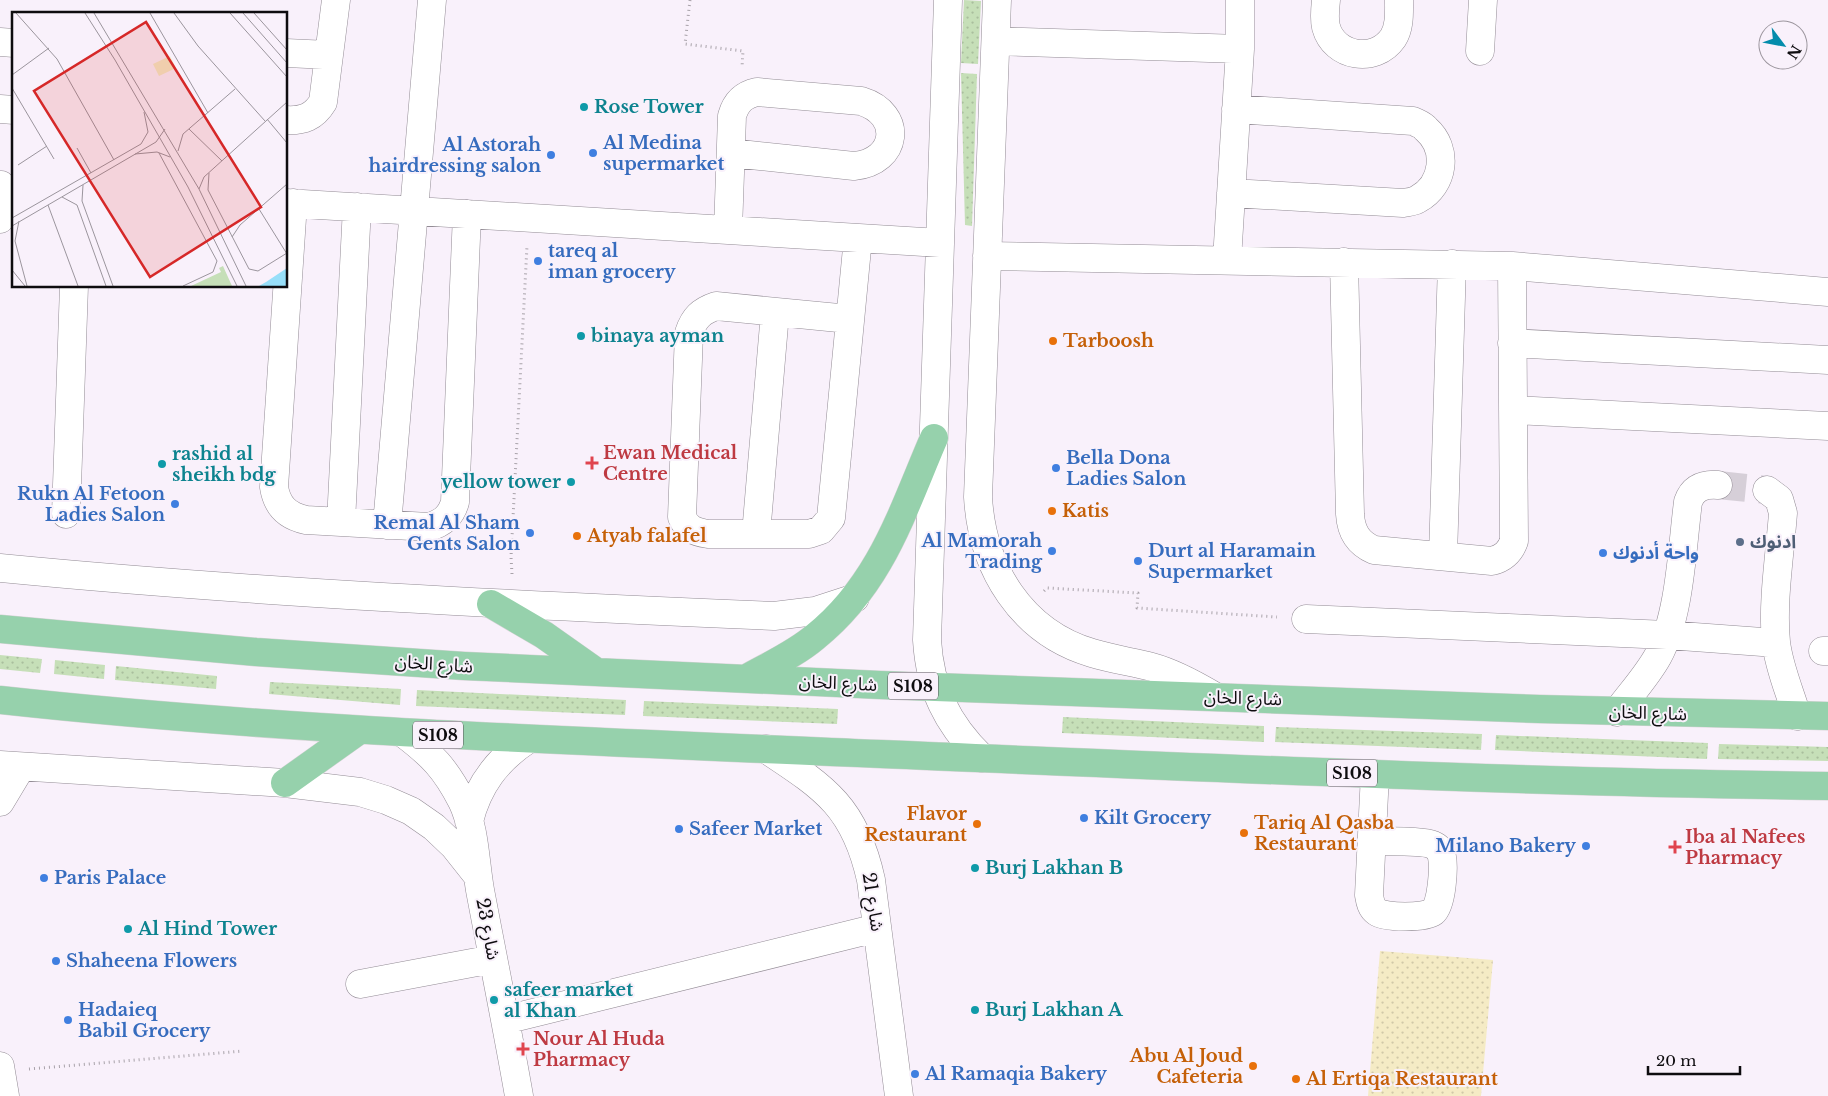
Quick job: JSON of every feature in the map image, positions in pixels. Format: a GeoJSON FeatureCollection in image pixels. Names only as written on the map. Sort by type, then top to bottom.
{"type":"FeatureCollection","features":[{"type":"Feature","properties":{"kind":"main road"},"geometry":{"type":"LineString","coordinates":[[747,678],[814,638],[836,619],[855,598],[887,548],[934,438]]}},
{"type":"Feature","properties":{"kind":"main road"},"geometry":{"type":"LineString","coordinates":[[502,604],[594,672]]}},
{"type":"Feature","properties":{"kind":"main road","name":"شارع الخان"},"geometry":{"type":"LineString","coordinates":[[0,629],[266,652],[464,666],[935,687],[1617,712],[1828,716]]}},
{"type":"Feature","properties":{"kind":"main road","name":"S108"},"geometry":{"type":"LineString","coordinates":[[0,700],[247,723],[527,740],[1375,774],[1828,786]]}},
{"type":"Feature","properties":{"kind":"main road"},"geometry":{"type":"LineString","coordinates":[[285,783],[358,731]]}},
{"type":"Feature","properties":{"kind":"street"},"geometry":{"type":"LineString","coordinates":[[288,120],[308,118],[314,114],[323,102],[336,0]]}},
{"type":"Feature","properties":{"kind":"street"},"geometry":{"type":"LineString","coordinates":[[386,524],[432,0]]}},
{"type":"Feature","properties":{"kind":"street"},"geometry":{"type":"LineString","coordinates":[[948,0],[927,640],[935,687],[945,711],[959,733],[982,758]]}},
{"type":"Feature","properties":{"kind":"street"},"geometry":{"type":"LineString","coordinates":[[997,0],[978,497],[979,518],[990,558],[1007,589],[1024,611],[1055,636],[1091,653],[1154,667],[1194,684],[1214,696]]}},
{"type":"Feature","properties":{"kind":"street"},"geometry":{"type":"LineString","coordinates":[[1227,260],[1240,49],[1240,0]]}},
{"type":"Feature","properties":{"kind":"street"},"geometry":{"type":"LineString","coordinates":[[1326,0],[1326,26],[1330,36],[1345,51],[1355,54],[1366,54],[1381,49],[1393,37],[1397,27],[1399,0]]}},
{"type":"Feature","properties":{"kind":"street"},"geometry":{"type":"LineString","coordinates":[[1480,51],[1483,0]]}},
{"type":"Feature","properties":{"kind":"street"},"geometry":{"type":"LineString","coordinates":[[996,41],[1240,49]]}},
{"type":"Feature","properties":{"kind":"street"},"geometry":{"type":"LineString","coordinates":[[288,53],[329,55]]}},
{"type":"Feature","properties":{"kind":"street"},"geometry":{"type":"LineString","coordinates":[[728,230],[732,116],[738,102],[748,94],[757,92],[862,101],[874,105],[883,113],[889,124],[890,137],[886,149],[878,159],[867,165],[854,166],[731,153]]}},
{"type":"Feature","properties":{"kind":"street"},"geometry":{"type":"LineString","coordinates":[[1231,193],[1403,203],[1417,200],[1428,192],[1437,180],[1442,166],[1435,138],[1425,127],[1413,121],[1236,110]]}},
{"type":"Feature","properties":{"kind":"street"},"geometry":{"type":"LineString","coordinates":[[0,219],[5,186]]}},
{"type":"Feature","properties":{"kind":"street"},"geometry":{"type":"LineString","coordinates":[[288,239],[290,203],[940,243]]}},
{"type":"Feature","properties":{"kind":"street"},"geometry":{"type":"LineString","coordinates":[[341,522],[356,207]]}},
{"type":"Feature","properties":{"kind":"street"},"geometry":{"type":"LineString","coordinates":[[285,288],[274,488],[275,497],[280,505],[295,518],[429,527],[439,524],[452,512],[455,502],[467,214]]}},
{"type":"Feature","properties":{"kind":"street"},"geometry":{"type":"LineString","coordinates":[[849,319],[716,306],[706,309],[698,315],[692,323],[689,332],[682,517],[690,528],[698,532],[809,534],[821,530],[831,518],[858,238]]}},
{"type":"Feature","properties":{"kind":"street"},"geometry":{"type":"LineString","coordinates":[[987,256],[1512,266],[1828,292]]}},
{"type":"Feature","properties":{"kind":"street"},"geometry":{"type":"LineString","coordinates":[[1344,262],[1350,524],[1354,533],[1359,541],[1374,550],[1492,561],[1500,559],[1512,548],[1514,533],[1512,266]]}},
{"type":"Feature","properties":{"kind":"street"},"geometry":{"type":"LineString","coordinates":[[1443,556],[1452,264]]}},
{"type":"Feature","properties":{"kind":"street"},"geometry":{"type":"LineString","coordinates":[[66,514],[74,288]]}},
{"type":"Feature","properties":{"kind":"street"},"geometry":{"type":"LineString","coordinates":[[756,534],[774,313]]}},
{"type":"Feature","properties":{"kind":"street"},"geometry":{"type":"LineString","coordinates":[[1512,343],[1828,360]]}},
{"type":"Feature","properties":{"kind":"street"},"geometry":{"type":"LineString","coordinates":[[1513,410],[1828,426]]}},
{"type":"Feature","properties":{"kind":"street"},"geometry":{"type":"LineString","coordinates":[[1617,712],[1659,655],[1668,635],[1675,605],[1688,502],[1691,495],[1703,486],[1718,485]]}},
{"type":"Feature","properties":{"kind":"street"},"geometry":{"type":"LineString","coordinates":[[1768,490],[1779,499],[1783,513],[1775,619],[1776,643],[1784,679],[1797,716]]}},
{"type":"Feature","properties":{"kind":"street"},"geometry":{"type":"LineString","coordinates":[[0,568],[277,591],[502,604],[774,616],[815,611],[855,598]]}},
{"type":"Feature","properties":{"kind":"street"},"geometry":{"type":"LineString","coordinates":[[1306,619],[1668,635],[1776,643]]}},
{"type":"Feature","properties":{"kind":"street","name":"شارع 23"},"geometry":{"type":"LineString","coordinates":[[403,733],[433,757],[442,767],[462,803],[469,821],[477,874],[520,1096]]}},
{"type":"Feature","properties":{"kind":"street","name":"شارع 23"},"geometry":{"type":"LineString","coordinates":[[469,821],[472,806],[485,779],[504,757],[527,740]]}},
{"type":"Feature","properties":{"kind":"street","name":"شارع 21"},"geometry":{"type":"LineString","coordinates":[[766,749],[822,788],[837,803],[859,839],[866,859],[877,928],[899,1096]]}},
{"type":"Feature","properties":{"kind":"street"},"geometry":{"type":"LineString","coordinates":[[0,802],[11,766],[285,783],[360,792],[386,800],[411,811],[434,827],[454,846],[477,874]]}},
{"type":"Feature","properties":{"kind":"street"},"geometry":{"type":"LineString","coordinates":[[1372,841],[1375,774]]}},
{"type":"Feature","properties":{"kind":"street"},"geometry":{"type":"LineString","coordinates":[[505,1020],[877,928]]}},
{"type":"Feature","properties":{"kind":"street"},"geometry":{"type":"LineString","coordinates":[[360,984],[493,959]]}},
{"type":"Feature","properties":{"kind":"path"},"geometry":{"type":"LineString","coordinates":[[690,0],[685,44],[743,51],[738,102]]}},
{"type":"Feature","properties":{"kind":"path"},"geometry":{"type":"LineString","coordinates":[[502,604],[511,557],[528,218]]}},
{"type":"Feature","properties":{"kind":"path"},"geometry":{"type":"LineString","coordinates":[[1024,611],[1048,588],[1138,593],[1137,608],[1306,619]]}},
{"type":"Feature","properties":{"kind":"path"},"geometry":{"type":"LineString","coordinates":[[2,1076],[242,1051]]}},
{"type":"Feature","properties":{"kind":"green space"},"geometry":{"type":"Polygon","coordinates":[[[964,0],[981,1],[978,64],[961,63],[964,0]]]}},
{"type":"Feature","properties":{"kind":"green space"},"geometry":{"type":"Polygon","coordinates":[[[961,73],[977,74],[972,226],[965,225],[961,73]]]}},
{"type":"Feature","properties":{"kind":"green space"},"geometry":{"type":"Polygon","coordinates":[[[0,655],[42,659],[40,673],[0,669],[0,655]]]}},
{"type":"Feature","properties":{"kind":"green space"},"geometry":{"type":"Polygon","coordinates":[[[55,660],[105,665],[104,679],[54,674],[55,660]]]}},
{"type":"Feature","properties":{"kind":"green space"},"geometry":{"type":"Polygon","coordinates":[[[116,666],[217,676],[216,689],[115,680],[116,666]]]}},
{"type":"Feature","properties":{"kind":"green space"},"geometry":{"type":"Polygon","coordinates":[[[270,682],[401,689],[400,705],[269,694],[270,682]]]}},
{"type":"Feature","properties":{"kind":"green space"},"geometry":{"type":"Polygon","coordinates":[[[417,690],[626,700],[625,715],[416,706],[417,690]]]}},
{"type":"Feature","properties":{"kind":"green space"},"geometry":{"type":"Polygon","coordinates":[[[644,701],[838,709],[837,724],[643,716],[644,701]]]}},
{"type":"Feature","properties":{"kind":"green space"},"geometry":{"type":"Polygon","coordinates":[[[1063,717],[1264,726],[1264,742],[1062,733],[1063,717]]]}},
{"type":"Feature","properties":{"kind":"green space"},"geometry":{"type":"Polygon","coordinates":[[[1276,727],[1482,734],[1481,750],[1275,742],[1276,727]]]}},
{"type":"Feature","properties":{"kind":"green space"},"geometry":{"type":"Polygon","coordinates":[[[1496,735],[1708,743],[1707,759],[1495,750],[1496,735]]]}},
{"type":"Feature","properties":{"kind":"green space"},"geometry":{"type":"Polygon","coordinates":[[[1719,744],[1828,747],[1828,761],[1718,759],[1719,744]]]}},
{"type":"Feature","properties":{"kind":"sand"},"geometry":{"type":"Polygon","coordinates":[[[1380,951],[1493,960],[1481,1096],[1368,1096],[1380,951]]]}},
{"type":"Feature","properties":{"kind":"tunnel"},"geometry":{"type":"LineString","coordinates":[[1718,485],[1767,490]]}},
{"type":"Feature","properties":{"kind":"place","name":"Rose Tower"},"geometry":{"type":"Point","coordinates":[584,107]}},
{"type":"Feature","properties":{"kind":"place","name":"Al Medina supermarket"},"geometry":{"type":"Point","coordinates":[593,153]}},
{"type":"Feature","properties":{"kind":"place","name":"Al Astorah hairdressing salon"},"geometry":{"type":"Point","coordinates":[551,155]}},
{"type":"Feature","properties":{"kind":"place","name":"tareq al iman grocery"},"geometry":{"type":"Point","coordinates":[538,261]}},
{"type":"Feature","properties":{"kind":"place","name":"binaya ayman"},"geometry":{"type":"Point","coordinates":[581,336]}},
{"type":"Feature","properties":{"kind":"place","name":"Tarboosh"},"geometry":{"type":"Point","coordinates":[1053,341]}},
{"type":"Feature","properties":{"kind":"place","name":"Ewan Medical Centre"},"geometry":{"type":"Point","coordinates":[592,463]}},
{"type":"Feature","properties":{"kind":"place","name":"rashid al sheikh bdg"},"geometry":{"type":"Point","coordinates":[162,464]}},
{"type":"Feature","properties":{"kind":"place","name":"Bella Dona Ladies Salon"},"geometry":{"type":"Point","coordinates":[1056,468]}},
{"type":"Feature","properties":{"kind":"place","name":"yellow tower"},"geometry":{"type":"Point","coordinates":[571,482]}},
{"type":"Feature","properties":{"kind":"place","name":"Rukn Al Fetoon Ladies Salon"},"geometry":{"type":"Point","coordinates":[175,504]}},
{"type":"Feature","properties":{"kind":"place","name":"Katis"},"geometry":{"type":"Point","coordinates":[1052,511]}},
{"type":"Feature","properties":{"kind":"place","name":"Remal Al Sham Gents Salon"},"geometry":{"type":"Point","coordinates":[530,533]}},
{"type":"Feature","properties":{"kind":"place","name":"Atyab falafel"},"geometry":{"type":"Point","coordinates":[577,536]}},
{"type":"Feature","properties":{"kind":"place","name":"ادنوك"},"geometry":{"type":"Point","coordinates":[1740,542]}},
{"type":"Feature","properties":{"kind":"place","name":"Al Mamorah Trading"},"geometry":{"type":"Point","coordinates":[1052,551]}},
{"type":"Feature","properties":{"kind":"place","name":"واحة أدنوك"},"geometry":{"type":"Point","coordinates":[1603,553]}},
{"type":"Feature","properties":{"kind":"place","name":"Durt al Haramain Supermarket"},"geometry":{"type":"Point","coordinates":[1138,561]}},
{"type":"Feature","properties":{"kind":"place","name":"Kilt Grocery"},"geometry":{"type":"Point","coordinates":[1084,818]}},
{"type":"Feature","properties":{"kind":"place","name":"Flavor Restaurant"},"geometry":{"type":"Point","coordinates":[977,824]}},
{"type":"Feature","properties":{"kind":"place","name":"Safeer Market"},"geometry":{"type":"Point","coordinates":[679,829]}},
{"type":"Feature","properties":{"kind":"place","name":"Tariq Al Qasba Restaurant"},"geometry":{"type":"Point","coordinates":[1244,833]}},
{"type":"Feature","properties":{"kind":"place","name":"Milano Bakery"},"geometry":{"type":"Point","coordinates":[1586,846]}},
{"type":"Feature","properties":{"kind":"place","name":"Iba al Nafees Pharmacy"},"geometry":{"type":"Point","coordinates":[1675,847]}},
{"type":"Feature","properties":{"kind":"place","name":"Burj Lakhan B"},"geometry":{"type":"Point","coordinates":[975,868]}},
{"type":"Feature","properties":{"kind":"place","name":"Paris Palace"},"geometry":{"type":"Point","coordinates":[44,878]}},
{"type":"Feature","properties":{"kind":"place","name":"Al Hind Tower"},"geometry":{"type":"Point","coordinates":[128,929]}},
{"type":"Feature","properties":{"kind":"place","name":"Shaheena Flowers"},"geometry":{"type":"Point","coordinates":[56,961]}},
{"type":"Feature","properties":{"kind":"place","name":"safeer market al Khan"},"geometry":{"type":"Point","coordinates":[494,1000]}},
{"type":"Feature","properties":{"kind":"place","name":"Burj Lakhan A"},"geometry":{"type":"Point","coordinates":[975,1010]}},
{"type":"Feature","properties":{"kind":"place","name":"Hadaieq Babil Grocery"},"geometry":{"type":"Point","coordinates":[68,1020]}},
{"type":"Feature","properties":{"kind":"place","name":"Nour Al Huda Pharmacy"},"geometry":{"type":"Point","coordinates":[523,1049]}},
{"type":"Feature","properties":{"kind":"place","name":"Abu Al Joud Cafeteria"},"geometry":{"type":"Point","coordinates":[1253,1066]}},
{"type":"Feature","properties":{"kind":"place","name":"Al Ramaqia Bakery"},"geometry":{"type":"Point","coordinates":[915,1074]}},
{"type":"Feature","properties":{"kind":"place","name":"Al Ertiqa Restaurant"},"geometry":{"type":"Point","coordinates":[1296,1079]}}]}
